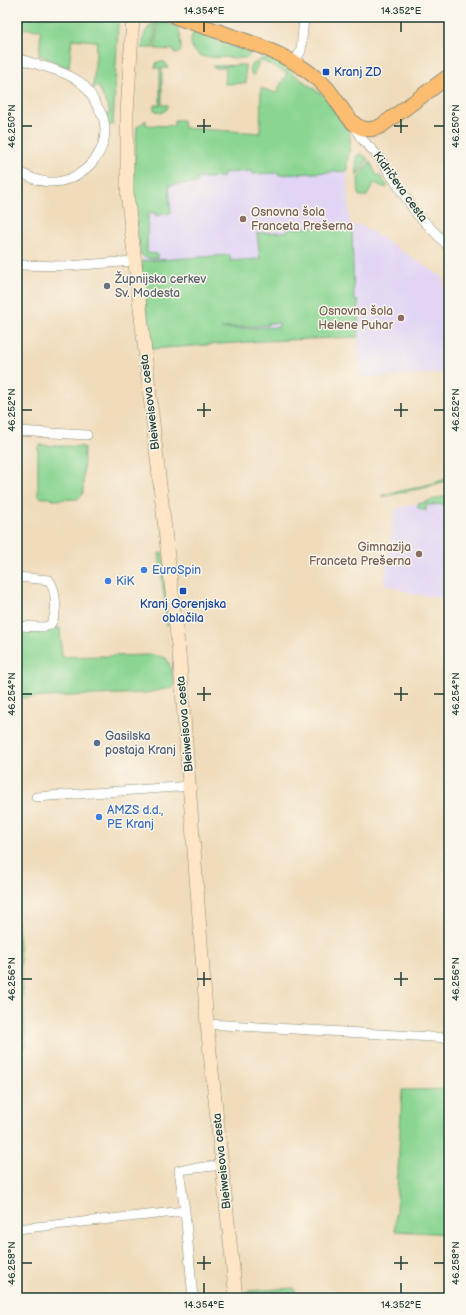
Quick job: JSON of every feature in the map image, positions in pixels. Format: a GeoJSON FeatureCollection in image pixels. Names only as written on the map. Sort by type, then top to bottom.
{"type":"FeatureCollection","features":[{"type":"Feature","properties":{"kind":"main road","name":"Bleiweisova cesta"},"geometry":{"type":"LineString","coordinates":[[133,17],[126,148],[127,192],[174,609],[191,786],[207,1024],[236,1298]]}},
{"type":"Feature","properties":{"kind":"main road","name":"Kidričeva cesta"},"geometry":{"type":"LineString","coordinates":[[176,17],[277,54],[294,62],[314,76],[330,90],[354,125]]}},
{"type":"Feature","properties":{"kind":"main road"},"geometry":{"type":"LineString","coordinates":[[354,125],[364,129],[373,130],[381,126],[449,76]]}},
{"type":"Feature","properties":{"kind":"street"},"geometry":{"type":"LineString","coordinates":[[294,62],[301,51],[304,17]]}},
{"type":"Feature","properties":{"kind":"street"},"geometry":{"type":"LineString","coordinates":[[17,58],[81,82],[91,95],[104,120],[105,126],[103,144],[99,153],[83,172],[73,178],[48,182],[29,178],[17,170]]}},
{"type":"Feature","properties":{"kind":"street","name":"Kidričeva cesta"},"geometry":{"type":"LineString","coordinates":[[354,125],[360,138],[379,157],[416,213],[449,246]]}},
{"type":"Feature","properties":{"kind":"street"},"geometry":{"type":"LineString","coordinates":[[17,265],[68,266],[134,262]]}},
{"type":"Feature","properties":{"kind":"street"},"geometry":{"type":"LineString","coordinates":[[17,431],[87,435]]}},
{"type":"Feature","properties":{"kind":"street"},"geometry":{"type":"LineString","coordinates":[[17,577],[49,580],[54,590],[55,617],[50,625],[44,627],[17,626]]}},
{"type":"Feature","properties":{"kind":"street","name":"Bleiweisova cesta"},"geometry":{"type":"LineString","coordinates":[[36,797],[191,786]]}},
{"type":"Feature","properties":{"kind":"street"},"geometry":{"type":"LineString","coordinates":[[207,1024],[449,1038]]}},
{"type":"Feature","properties":{"kind":"street"},"geometry":{"type":"LineString","coordinates":[[193,1298],[185,1211],[179,1170],[222,1165]]}},
{"type":"Feature","properties":{"kind":"street"},"geometry":{"type":"LineString","coordinates":[[17,1229],[185,1211]]}},
{"type":"Feature","properties":{"kind":"shaded area","name":"Osnovna šola Franceta Prešerna"},"geometry":{"type":"Polygon","coordinates":[[[349,132],[350,144],[346,160],[350,225],[361,225],[443,277],[447,339],[449,339],[449,373],[361,378],[357,335],[153,348],[133,187],[349,132]]]}},
{"type":"Feature","properties":{"kind":"shaded area","name":"Gimnazija Franceta Prešerna"},"geometry":{"type":"Polygon","coordinates":[[[449,495],[449,598],[416,595],[384,584],[395,509],[449,495]]]}},
{"type":"Feature","properties":{"kind":"green space"},"geometry":{"type":"Polygon","coordinates":[[[17,17],[117,17],[118,24],[113,125],[107,125],[105,116],[110,112],[98,86],[93,88],[97,41],[72,39],[69,68],[39,55],[41,30],[17,28],[17,17]]]}},
{"type":"Feature","properties":{"kind":"green space"},"geometry":{"type":"Polygon","coordinates":[[[162,22],[176,26],[180,33],[181,50],[179,53],[175,53],[174,50],[155,49],[158,23],[162,22]]]}},
{"type":"Feature","properties":{"kind":"green space"},"geometry":{"type":"Polygon","coordinates":[[[156,23],[153,48],[142,48],[144,36],[147,30],[156,23]]]}},
{"type":"Feature","properties":{"kind":"green space"},"geometry":{"type":"Polygon","coordinates":[[[194,32],[248,51],[249,55],[247,58],[204,57],[197,53],[192,47],[191,40],[194,32]]]}},
{"type":"Feature","properties":{"kind":"green space"},"geometry":{"type":"Polygon","coordinates":[[[263,58],[276,61],[325,97],[349,132],[350,141],[347,171],[279,175],[279,173],[253,174],[252,171],[224,173],[223,177],[197,179],[197,183],[169,185],[171,213],[156,216],[156,213],[148,213],[147,253],[157,254],[157,258],[147,258],[140,254],[133,187],[137,127],[146,120],[146,125],[174,126],[174,120],[183,120],[184,128],[260,133],[261,88],[276,93],[287,73],[260,60],[253,76],[251,74],[250,66],[263,58]]]}},
{"type":"Feature","properties":{"kind":"green space"},"geometry":{"type":"Polygon","coordinates":[[[157,62],[165,62],[168,68],[162,68],[162,105],[168,105],[167,109],[161,113],[154,110],[154,105],[160,105],[160,68],[155,68],[157,62]]]}},
{"type":"Feature","properties":{"kind":"green space"},"geometry":{"type":"Polygon","coordinates":[[[245,65],[246,83],[225,84],[226,68],[213,68],[213,66],[245,65]]]}},
{"type":"Feature","properties":{"kind":"green space"},"geometry":{"type":"Polygon","coordinates":[[[361,153],[368,159],[357,176],[356,157],[361,153]]]}},
{"type":"Feature","properties":{"kind":"green space"},"geometry":{"type":"Polygon","coordinates":[[[370,161],[377,176],[379,175],[388,186],[386,188],[374,183],[367,196],[359,196],[358,178],[370,161]]]}},
{"type":"Feature","properties":{"kind":"green space"},"geometry":{"type":"Polygon","coordinates":[[[344,225],[352,232],[354,300],[358,301],[358,337],[262,341],[151,349],[141,267],[143,267],[142,261],[230,255],[231,261],[260,259],[257,233],[287,232],[288,229],[344,225]],[[268,323],[268,325],[221,329],[279,327],[279,323],[268,323]]]}},
{"type":"Feature","properties":{"kind":"green space"},"geometry":{"type":"Polygon","coordinates":[[[40,445],[84,447],[83,493],[79,499],[52,500],[52,498],[42,498],[38,495],[38,447],[40,445]]]}},
{"type":"Feature","properties":{"kind":"green space"},"geometry":{"type":"Polygon","coordinates":[[[449,478],[449,480],[424,488],[382,497],[382,495],[423,486],[449,478]]]}},
{"type":"Feature","properties":{"kind":"green space"},"geometry":{"type":"Polygon","coordinates":[[[449,495],[449,504],[426,505],[426,511],[418,508],[418,504],[449,495]]]}},
{"type":"Feature","properties":{"kind":"green space"},"geometry":{"type":"Polygon","coordinates":[[[159,553],[163,553],[170,622],[167,626],[159,553]]]}},
{"type":"Feature","properties":{"kind":"green space"},"geometry":{"type":"Polygon","coordinates":[[[60,628],[62,657],[153,655],[166,658],[172,670],[174,687],[147,693],[17,698],[17,629],[60,628]]]}},
{"type":"Feature","properties":{"kind":"green space"},"geometry":{"type":"Polygon","coordinates":[[[17,918],[26,1047],[18,1048],[17,1038],[17,918]]]}},
{"type":"Feature","properties":{"kind":"green space"},"geometry":{"type":"Polygon","coordinates":[[[449,1089],[449,1234],[395,1231],[402,1090],[449,1089]]]}},
{"type":"Feature","properties":{"kind":"green space"},"geometry":{"type":"Polygon","coordinates":[[[294,1288],[296,1293],[288,1293],[287,1298],[244,1298],[244,1293],[248,1291],[294,1288]]]}},
{"type":"Feature","properties":{"kind":"place","name":"Kranj ZD"},"geometry":{"type":"Point","coordinates":[326,72]}},
{"type":"Feature","properties":{"kind":"place","name":"Osnovna šola Franceta Prešerna"},"geometry":{"type":"Point","coordinates":[243,219]}},
{"type":"Feature","properties":{"kind":"place","name":"Župnijska cerkev Sv. Modesta"},"geometry":{"type":"Point","coordinates":[107,286]}},
{"type":"Feature","properties":{"kind":"place","name":"Osnovna šola Helene Puhar"},"geometry":{"type":"Point","coordinates":[401,318]}},
{"type":"Feature","properties":{"kind":"place","name":"Gimnazija Franceta Prešerna"},"geometry":{"type":"Point","coordinates":[419,554]}},
{"type":"Feature","properties":{"kind":"place","name":"EuroSpin"},"geometry":{"type":"Point","coordinates":[144,570]}},
{"type":"Feature","properties":{"kind":"place","name":"KiK"},"geometry":{"type":"Point","coordinates":[108,581]}},
{"type":"Feature","properties":{"kind":"place","name":"Kranj Gorenjska oblačila"},"geometry":{"type":"Point","coordinates":[183,591]}},
{"type":"Feature","properties":{"kind":"place","name":"Gasilska postaja Kranj"},"geometry":{"type":"Point","coordinates":[97,743]}},
{"type":"Feature","properties":{"kind":"place","name":"AMZS d.d., PE Kranj"},"geometry":{"type":"Point","coordinates":[99,817]}}]}
